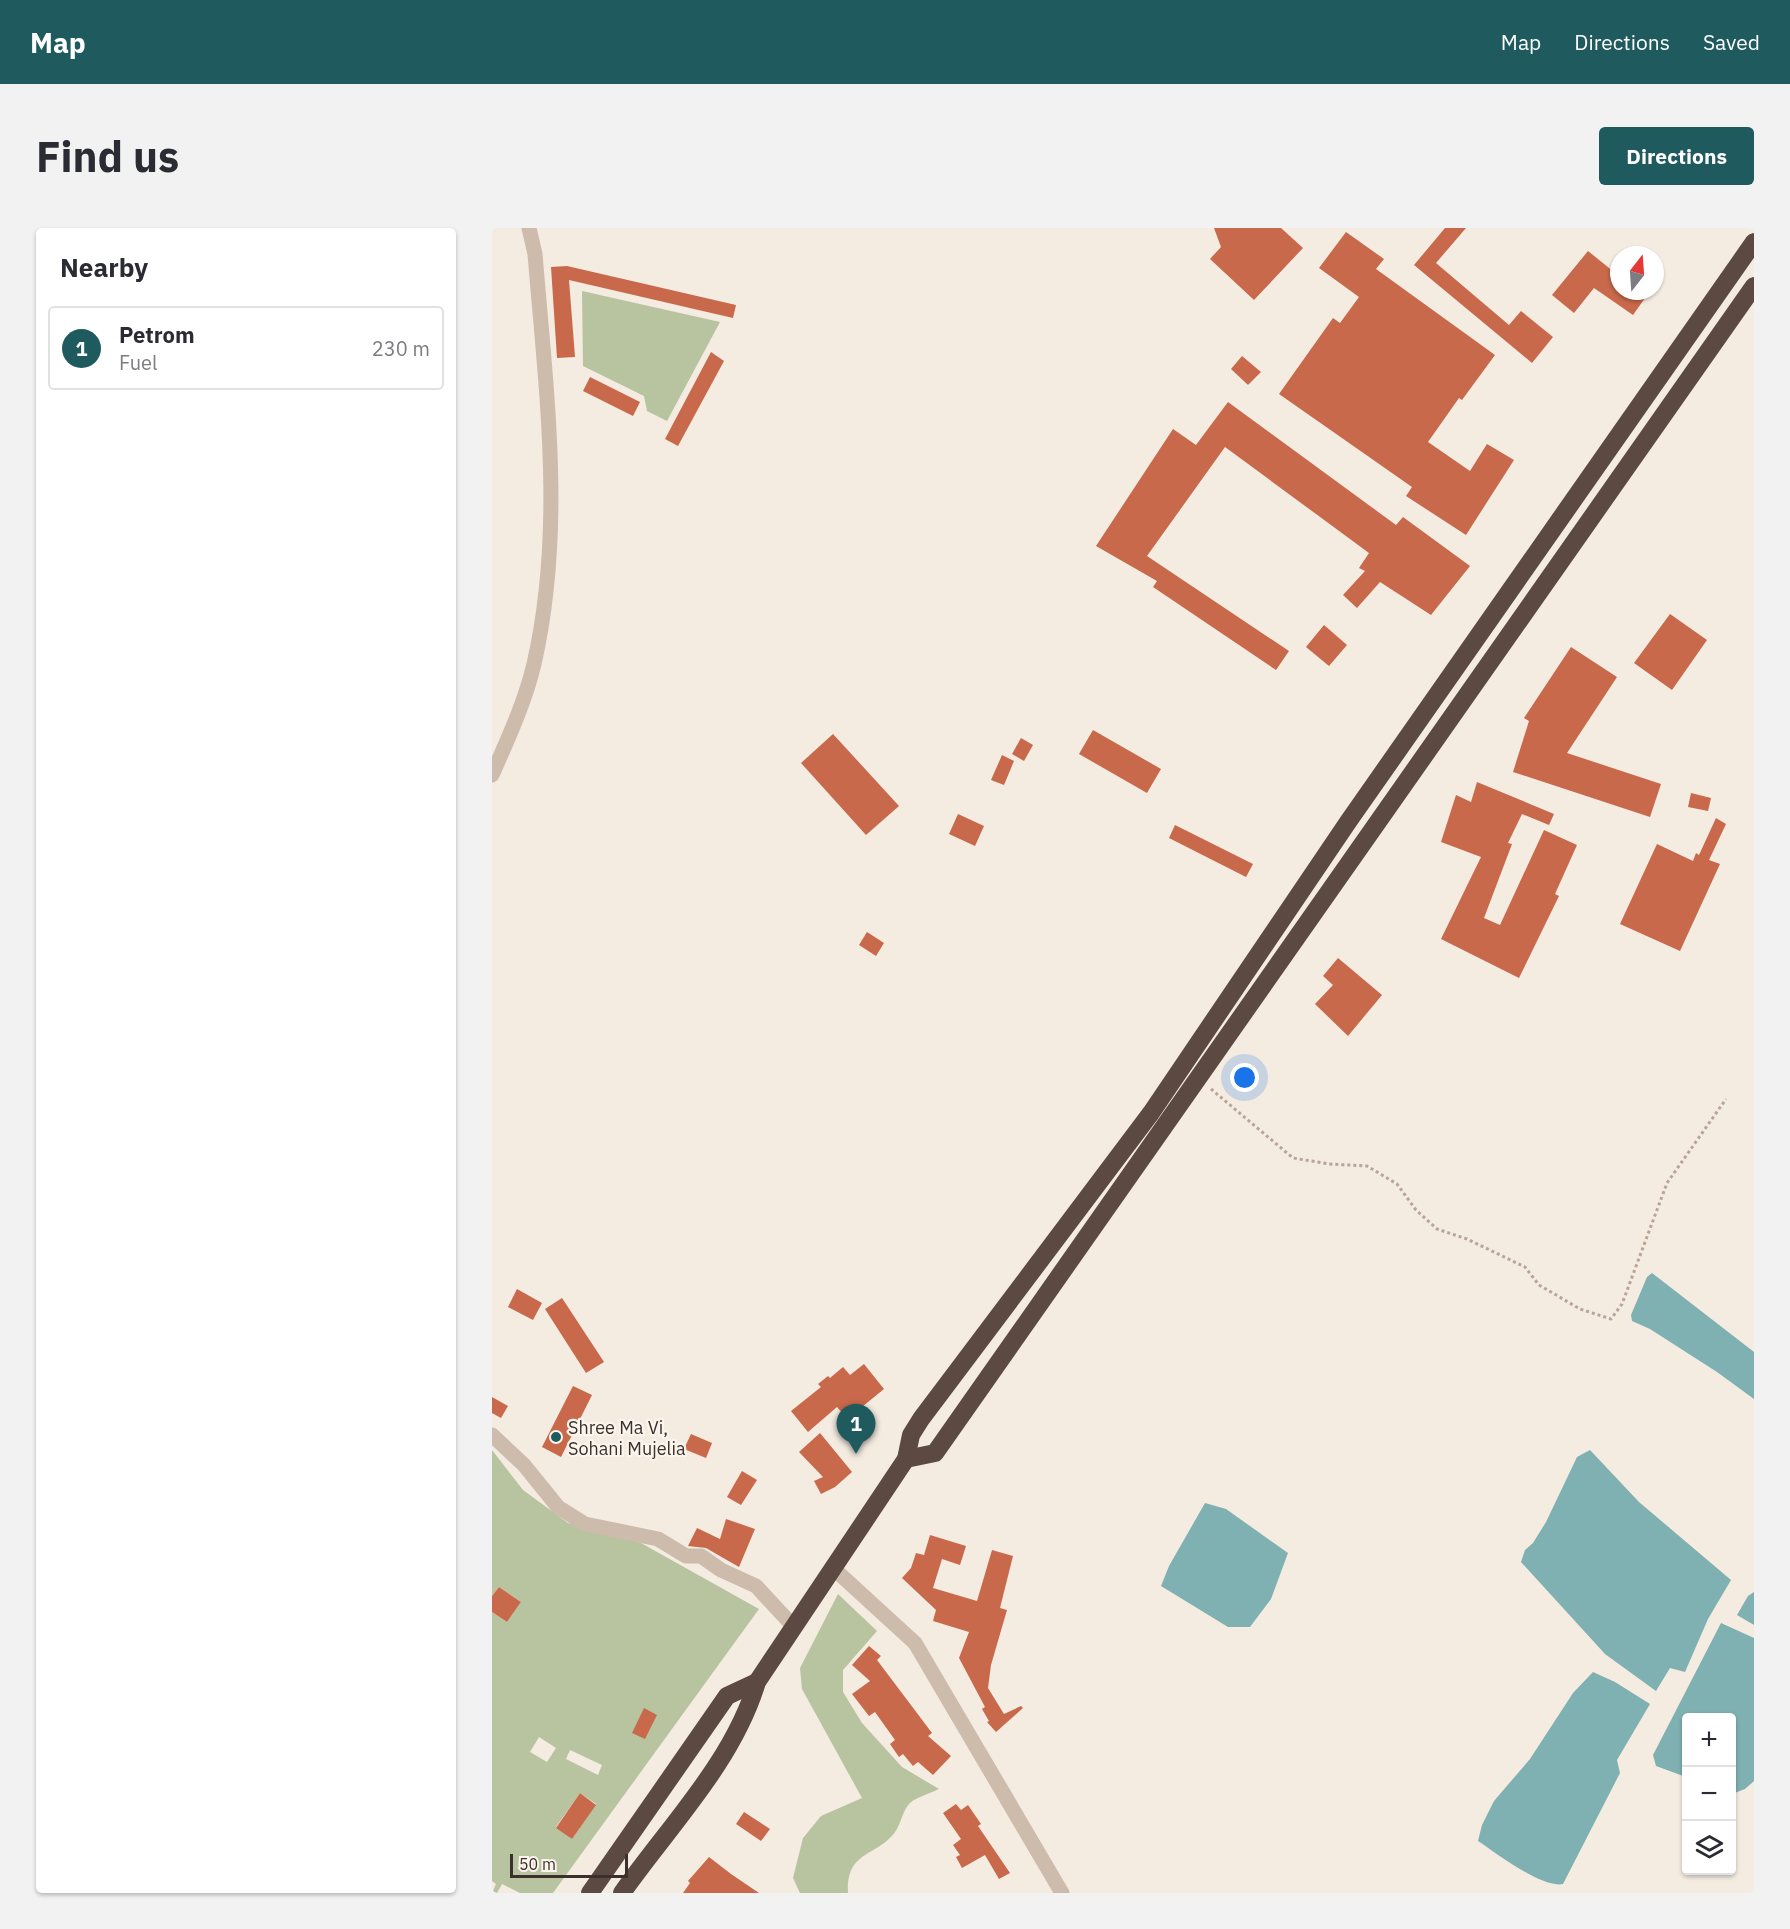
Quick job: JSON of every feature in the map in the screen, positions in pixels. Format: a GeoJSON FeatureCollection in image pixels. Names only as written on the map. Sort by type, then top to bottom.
{"type":"FeatureCollection","features":[{"type":"Feature","properties":{"kind":"highway"},"geometry":{"type":"LineString","coordinates":[[622,1893],[719,1761],[747,1715],[757,1682],[906,1459],[911,1435],[921,1419],[1151,1113],[1348,822],[1754,242]]}},
{"type":"Feature","properties":{"kind":"highway"},"geometry":{"type":"LineString","coordinates":[[906,1459],[935,1453],[1754,286]]}},
{"type":"Feature","properties":{"kind":"highway"},"geometry":{"type":"LineString","coordinates":[[590,1893],[727,1696],[757,1682]]}},
{"type":"Feature","properties":{"kind":"street"},"geometry":{"type":"LineString","coordinates":[[492,774],[508,738],[534,663],[552,531],[551,422],[535,254],[529,228]]}},
{"type":"Feature","properties":{"kind":"street"},"geometry":{"type":"LineString","coordinates":[[492,1435],[524,1465],[558,1507],[585,1524],[658,1539],[686,1556],[701,1556],[721,1570],[756,1586],[794,1627]]}},
{"type":"Feature","properties":{"kind":"street"},"geometry":{"type":"LineString","coordinates":[[833,1568],[915,1643],[1062,1893]]}},
{"type":"Feature","properties":{"kind":"path"},"geometry":{"type":"LineString","coordinates":[[1198,1078],[1293,1158],[1329,1164],[1367,1166],[1397,1184],[1416,1210],[1437,1229],[1467,1239],[1525,1267],[1539,1285],[1580,1309],[1611,1319],[1622,1304],[1667,1184],[1726,1099]]}},
{"type":"Feature","properties":{"kind":"green space"},"geometry":{"type":"Polygon","coordinates":[[[582,291],[720,322],[667,421],[647,411],[644,396],[583,366],[582,291]]]}},
{"type":"Feature","properties":{"kind":"green space"},"geometry":{"type":"Polygon","coordinates":[[[492,1450],[523,1490],[568,1523],[641,1543],[759,1609],[553,1893],[520,1893],[502,1884],[497,1893],[492,1893],[496,1884],[492,1881],[492,1612],[507,1622],[521,1602],[499,1587],[492,1596],[492,1450]],[[539,1737],[530,1752],[547,1762],[556,1748],[539,1737]],[[570,1750],[566,1759],[598,1775],[602,1765],[570,1750]],[[580,1793],[556,1827],[572,1839],[596,1804],[580,1793]]]}},
{"type":"Feature","properties":{"kind":"green space"},"geometry":{"type":"Polygon","coordinates":[[[838,1594],[877,1631],[843,1670],[843,1692],[862,1723],[902,1767],[939,1789],[910,1803],[895,1832],[888,1840],[857,1861],[849,1879],[848,1893],[800,1893],[793,1878],[803,1838],[821,1816],[862,1798],[802,1689],[800,1668],[838,1594]]]}},
{"type":"Feature","properties":{"kind":"water"},"geometry":{"type":"Polygon","coordinates":[[[1652,1273],[1754,1352],[1754,1399],[1650,1329],[1632,1321],[1631,1315],[1647,1277],[1652,1273]]]}},
{"type":"Feature","properties":{"kind":"water"},"geometry":{"type":"Polygon","coordinates":[[[1590,1450],[1639,1502],[1731,1580],[1708,1619],[1685,1672],[1670,1668],[1656,1691],[1605,1654],[1521,1562],[1525,1550],[1533,1543],[1546,1522],[1577,1457],[1590,1450]]]}},
{"type":"Feature","properties":{"kind":"water"},"geometry":{"type":"Polygon","coordinates":[[[1205,1503],[1226,1509],[1288,1553],[1271,1599],[1250,1627],[1228,1627],[1161,1586],[1169,1566],[1205,1503]]]}},
{"type":"Feature","properties":{"kind":"water"},"geometry":{"type":"Polygon","coordinates":[[[1754,1592],[1754,1625],[1737,1615],[1748,1596],[1754,1592]]]}},
{"type":"Feature","properties":{"kind":"water"},"geometry":{"type":"Polygon","coordinates":[[[1721,1623],[1754,1638],[1754,1781],[1745,1789],[1736,1792],[1736,1713],[1682,1713],[1682,1776],[1656,1766],[1653,1755],[1721,1623]]]}},
{"type":"Feature","properties":{"kind":"water"},"geometry":{"type":"Polygon","coordinates":[[[1593,1672],[1615,1682],[1650,1704],[1617,1760],[1620,1773],[1563,1884],[1554,1884],[1532,1876],[1478,1841],[1482,1825],[1494,1801],[1530,1759],[1573,1693],[1593,1672]]]}},
{"type":"Feature","properties":{"kind":"building"},"geometry":{"type":"Polygon","coordinates":[[[1214,228],[1281,228],[1303,248],[1254,300],[1210,259],[1221,247],[1214,228]]]}},
{"type":"Feature","properties":{"kind":"building"},"geometry":{"type":"Polygon","coordinates":[[[1445,228],[1466,228],[1436,263],[1509,325],[1521,311],[1553,337],[1532,363],[1414,265],[1445,228]]]}},
{"type":"Feature","properties":{"kind":"building"},"geometry":{"type":"Polygon","coordinates":[[[1346,232],[1384,259],[1376,269],[1495,355],[1462,400],[1459,398],[1428,442],[1470,471],[1487,444],[1514,460],[1466,535],[1406,496],[1412,487],[1279,394],[1333,318],[1340,323],[1359,297],[1319,268],[1346,232]]]}},
{"type":"Feature","properties":{"kind":"building"},"geometry":{"type":"Polygon","coordinates":[[[1588,251],[1610,269],[1610,299],[1594,288],[1574,313],[1552,295],[1588,251]]]}},
{"type":"Feature","properties":{"kind":"building"},"geometry":{"type":"Polygon","coordinates":[[[567,266],[736,305],[733,318],[569,280],[575,357],[557,358],[551,267],[567,266]]]}},
{"type":"Feature","properties":{"kind":"building"},"geometry":{"type":"Polygon","coordinates":[[[1611,300],[1644,300],[1633,315],[1611,300]]]}},
{"type":"Feature","properties":{"kind":"building"},"geometry":{"type":"Polygon","coordinates":[[[711,352],[724,361],[678,446],[665,439],[711,352]]]}},
{"type":"Feature","properties":{"kind":"building"},"geometry":{"type":"Polygon","coordinates":[[[1242,356],[1261,372],[1248,385],[1231,369],[1242,356]]]}},
{"type":"Feature","properties":{"kind":"building"},"geometry":{"type":"Polygon","coordinates":[[[590,377],[640,402],[633,416],[583,391],[590,377]]]}},
{"type":"Feature","properties":{"kind":"building"},"geometry":{"type":"Polygon","coordinates":[[[1228,402],[1396,525],[1403,517],[1470,566],[1431,615],[1380,582],[1357,608],[1343,595],[1365,571],[1359,568],[1369,553],[1225,447],[1147,556],[1289,651],[1276,670],[1153,587],[1157,581],[1096,546],[1173,429],[1196,445],[1228,402]]]}},
{"type":"Feature","properties":{"kind":"building"},"geometry":{"type":"Polygon","coordinates":[[[1670,614],[1707,640],[1672,690],[1634,663],[1670,614]]]}},
{"type":"Feature","properties":{"kind":"building"},"geometry":{"type":"Polygon","coordinates":[[[1324,625],[1347,645],[1329,666],[1306,647],[1324,625]]]}},
{"type":"Feature","properties":{"kind":"building"},"geometry":{"type":"Polygon","coordinates":[[[1571,647],[1617,677],[1567,753],[1661,784],[1650,817],[1513,772],[1529,721],[1524,718],[1571,647]]]}},
{"type":"Feature","properties":{"kind":"building"},"geometry":{"type":"Polygon","coordinates":[[[1093,730],[1161,769],[1147,793],[1079,754],[1093,730]]]}},
{"type":"Feature","properties":{"kind":"building"},"geometry":{"type":"Polygon","coordinates":[[[833,734],[899,806],[866,835],[801,763],[833,734]]]}},
{"type":"Feature","properties":{"kind":"building"},"geometry":{"type":"Polygon","coordinates":[[[1021,738],[1033,745],[1024,761],[1012,754],[1021,738]]]}},
{"type":"Feature","properties":{"kind":"building"},"geometry":{"type":"Polygon","coordinates":[[[1002,755],[1014,761],[1004,785],[991,780],[1002,755]]]}},
{"type":"Feature","properties":{"kind":"building"},"geometry":{"type":"Polygon","coordinates":[[[1477,782],[1554,814],[1549,825],[1522,814],[1508,843],[1512,844],[1484,918],[1500,925],[1544,830],[1577,845],[1555,894],[1559,896],[1519,978],[1441,939],[1481,857],[1441,842],[1456,795],[1471,802],[1477,782]]]}},
{"type":"Feature","properties":{"kind":"building"},"geometry":{"type":"Polygon","coordinates":[[[1691,793],[1711,798],[1708,811],[1688,807],[1691,793]]]}},
{"type":"Feature","properties":{"kind":"building"},"geometry":{"type":"Polygon","coordinates":[[[958,814],[984,826],[975,846],[949,834],[958,814]]]}},
{"type":"Feature","properties":{"kind":"building"},"geometry":{"type":"Polygon","coordinates":[[[1716,818],[1726,824],[1709,860],[1720,864],[1680,951],[1620,924],[1657,844],[1693,861],[1696,853],[1699,855],[1716,818]]]}},
{"type":"Feature","properties":{"kind":"building"},"geometry":{"type":"Polygon","coordinates":[[[1175,825],[1253,864],[1246,877],[1169,838],[1175,825]]]}},
{"type":"Feature","properties":{"kind":"building"},"geometry":{"type":"Polygon","coordinates":[[[867,932],[884,943],[876,956],[859,945],[867,932]]]}},
{"type":"Feature","properties":{"kind":"building"},"geometry":{"type":"Polygon","coordinates":[[[1338,958],[1382,995],[1348,1036],[1315,1004],[1333,985],[1323,976],[1338,958]]]}},
{"type":"Feature","properties":{"kind":"building"},"geometry":{"type":"Polygon","coordinates":[[[517,1289],[542,1303],[533,1320],[508,1307],[517,1289]]]}},
{"type":"Feature","properties":{"kind":"building"},"geometry":{"type":"Polygon","coordinates":[[[562,1298],[604,1362],[586,1373],[545,1309],[562,1298]]]}},
{"type":"Feature","properties":{"kind":"building"},"geometry":{"type":"Polygon","coordinates":[[[864,1364],[884,1389],[857,1411],[861,1415],[851,1423],[837,1407],[808,1432],[791,1411],[821,1387],[818,1384],[828,1376],[830,1378],[843,1367],[850,1375],[864,1364]]]}},
{"type":"Feature","properties":{"kind":"building"},"geometry":{"type":"Polygon","coordinates":[[[573,1386],[592,1395],[561,1457],[542,1447],[573,1386]]]}},
{"type":"Feature","properties":{"kind":"building"},"geometry":{"type":"Polygon","coordinates":[[[492,1397],[508,1406],[501,1418],[492,1413],[492,1397]]]}},
{"type":"Feature","properties":{"kind":"building"},"geometry":{"type":"Polygon","coordinates":[[[820,1433],[852,1472],[835,1487],[821,1494],[814,1481],[823,1477],[799,1452],[820,1433]]]}},
{"type":"Feature","properties":{"kind":"building"},"geometry":{"type":"Polygon","coordinates":[[[691,1434],[712,1443],[706,1458],[684,1449],[691,1434]]]}},
{"type":"Feature","properties":{"kind":"building"},"geometry":{"type":"Polygon","coordinates":[[[742,1471],[757,1480],[741,1505],[727,1497],[742,1471]]]}},
{"type":"Feature","properties":{"kind":"building"},"geometry":{"type":"Polygon","coordinates":[[[726,1519],[755,1529],[739,1567],[706,1548],[688,1546],[697,1528],[720,1539],[726,1519]]]}},
{"type":"Feature","properties":{"kind":"building"},"geometry":{"type":"Polygon","coordinates":[[[930,1535],[966,1546],[960,1565],[942,1559],[933,1588],[977,1601],[992,1550],[1013,1556],[1000,1608],[1007,1610],[991,1665],[988,1688],[1004,1714],[1021,1706],[1023,1708],[996,1732],[987,1722],[989,1721],[982,1709],[985,1707],[959,1658],[969,1632],[933,1621],[936,1610],[902,1578],[911,1568],[916,1553],[924,1555],[930,1535]]]}},
{"type":"Feature","properties":{"kind":"building"},"geometry":{"type":"Polygon","coordinates":[[[499,1587],[521,1602],[507,1622],[492,1612],[492,1596],[499,1587]]]}},
{"type":"Feature","properties":{"kind":"building"},"geometry":{"type":"Polygon","coordinates":[[[869,1646],[881,1656],[877,1660],[932,1733],[928,1736],[951,1756],[933,1775],[918,1762],[913,1766],[903,1754],[899,1757],[890,1744],[895,1740],[875,1712],[869,1716],[852,1694],[870,1681],[852,1665],[869,1646]]]}},
{"type":"Feature","properties":{"kind":"building"},"geometry":{"type":"Polygon","coordinates":[[[644,1708],[657,1715],[645,1739],[632,1733],[644,1708]]]}},
{"type":"Feature","properties":{"kind":"building"},"geometry":{"type":"Polygon","coordinates":[[[580,1793],[596,1805],[572,1839],[556,1828],[580,1793]]]}},
{"type":"Feature","properties":{"kind":"building"},"geometry":{"type":"Polygon","coordinates":[[[956,1804],[961,1810],[968,1805],[981,1824],[978,1826],[1010,1873],[999,1879],[985,1855],[962,1868],[956,1857],[960,1855],[953,1845],[961,1839],[943,1813],[956,1804]]]}},
{"type":"Feature","properties":{"kind":"building"},"geometry":{"type":"Polygon","coordinates":[[[744,1812],[770,1829],[761,1841],[736,1824],[744,1812]]]}},
{"type":"Feature","properties":{"kind":"building"},"geometry":{"type":"Polygon","coordinates":[[[709,1857],[759,1893],[683,1893],[690,1883],[688,1881],[709,1857]]]}},
{"type":"Feature","properties":{"kind":"place","name":"Shree Ma Vi, Sohani Mujelia"},"geometry":{"type":"Point","coordinates":[556,1437]}},
{"type":"Feature","properties":{"kind":"place","name":"Petrom"},"geometry":{"type":"Point","coordinates":[856,1454]}}]}
